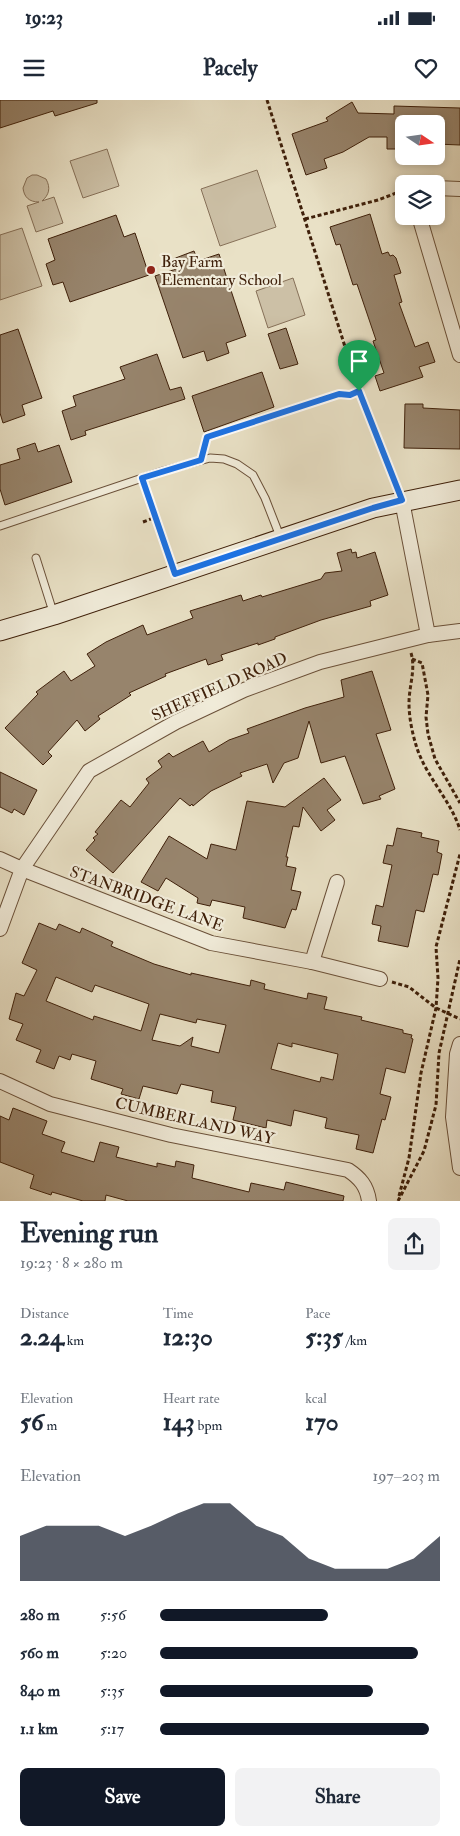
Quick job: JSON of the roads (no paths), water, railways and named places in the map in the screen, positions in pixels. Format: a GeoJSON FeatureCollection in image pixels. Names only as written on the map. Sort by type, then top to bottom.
{"type":"FeatureCollection","features":[{"type":"Feature","properties":{"kind":"street"},"geometry":{"type":"LineString","coordinates":[[445,188],[460,189]]}},
{"type":"Feature","properties":{"kind":"street"},"geometry":{"type":"LineString","coordinates":[[421,225],[460,355]]}},
{"type":"Feature","properties":{"kind":"street"},"geometry":{"type":"LineString","coordinates":[[0,631],[54,615],[402,500],[460,490]]}},
{"type":"Feature","properties":{"kind":"street"},"geometry":{"type":"LineString","coordinates":[[402,500],[428,635]]}},
{"type":"Feature","properties":{"kind":"street","name":"SHEFFIELD ROAD"},"geometry":{"type":"LineString","coordinates":[[0,929],[22,870],[89,771],[176,722],[244,690],[320,662],[428,635],[460,630]]}},
{"type":"Feature","properties":{"kind":"street","name":"STANBRIDGE LANE"},"geometry":{"type":"LineString","coordinates":[[0,859],[22,870],[211,943],[312,962],[380,979]]}},
{"type":"Feature","properties":{"kind":"street"},"geometry":{"type":"LineString","coordinates":[[312,962],[337,882]]}},
{"type":"Feature","properties":{"kind":"street"},"geometry":{"type":"LineString","coordinates":[[460,1044],[457,1054],[453,1117],[460,1168]]}},
{"type":"Feature","properties":{"kind":"street","name":"CUMBERLAND WAY"},"geometry":{"type":"LineString","coordinates":[[0,1081],[50,1104],[171,1135],[348,1170],[360,1178],[368,1194],[369,1201]]}},
{"type":"Feature","properties":{"kind":"lane"},"geometry":{"type":"LineString","coordinates":[[0,526],[201,460],[224,459],[237,464],[253,474],[265,498],[281,539]]}},
{"type":"Feature","properties":{"kind":"lane"},"geometry":{"type":"LineString","coordinates":[[36,558],[54,615]]}},
{"type":"Feature","properties":{"kind":"place","name":"Bay Farm Elementary School"},"geometry":{"type":"Point","coordinates":[151,270]}}]}
